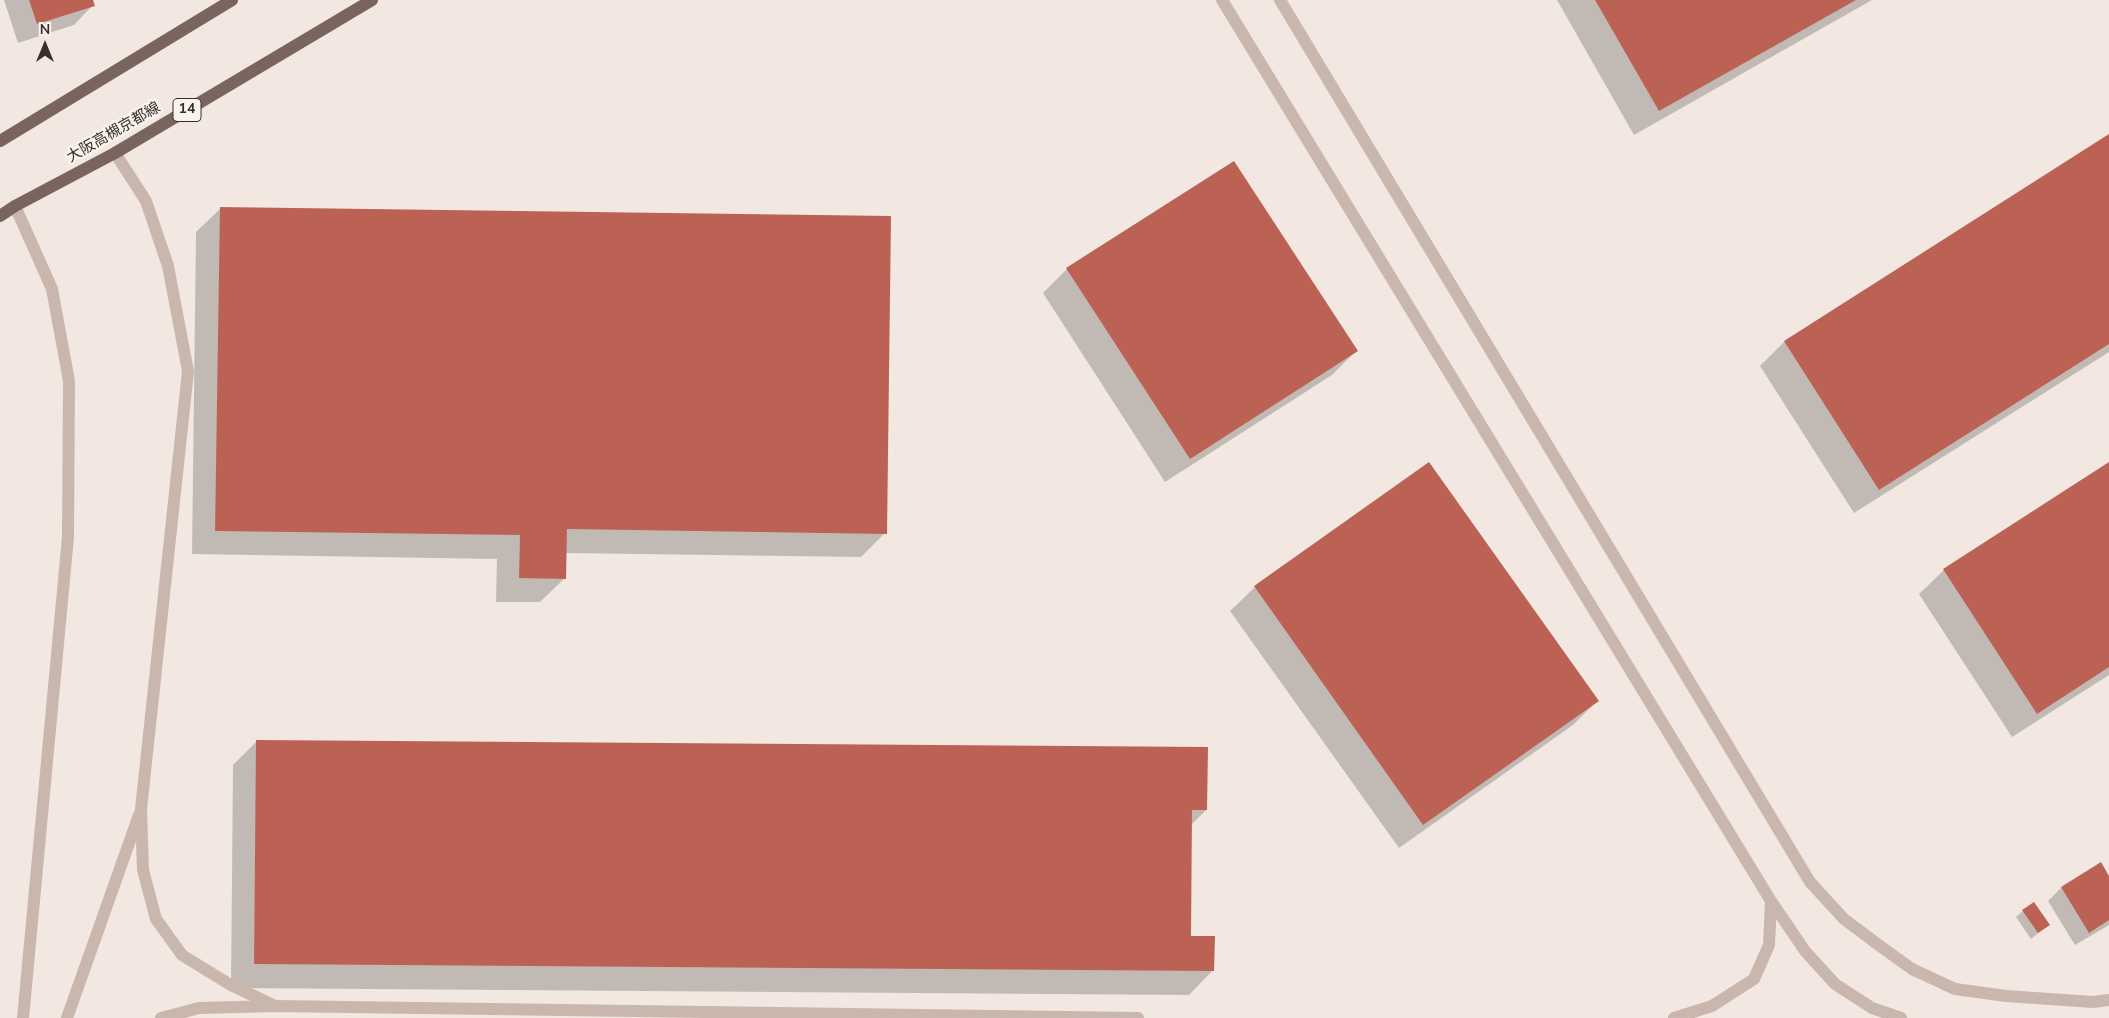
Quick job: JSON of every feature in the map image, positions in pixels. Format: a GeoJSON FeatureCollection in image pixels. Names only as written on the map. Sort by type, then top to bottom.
{"type":"FeatureCollection","features":[{"type":"Feature","properties":{"kind":"main road"},"geometry":{"type":"LineString","coordinates":[[0,141],[232,0]]}},
{"type":"Feature","properties":{"kind":"main road","name":"大阪高槻京都線"},"geometry":{"type":"LineString","coordinates":[[0,216],[15,206],[116,153],[372,0]]}},
{"type":"Feature","properties":{"kind":"street"},"geometry":{"type":"LineString","coordinates":[[1222,0],[1771,901],[1805,951],[1835,984],[1872,1008],[1901,1018]]}},
{"type":"Feature","properties":{"kind":"street"},"geometry":{"type":"LineString","coordinates":[[1280,0],[1810,882],[1844,920],[1912,969],[1955,989],[2093,1002],[2109,1000]]}},
{"type":"Feature","properties":{"kind":"street"},"geometry":{"type":"LineString","coordinates":[[116,153],[146,200],[168,266],[188,371],[141,809],[143,870],[156,920],[182,955],[229,984],[275,1006]]}},
{"type":"Feature","properties":{"kind":"street"},"geometry":{"type":"LineString","coordinates":[[15,206],[52,289],[70,381],[68,537],[23,1018]]}},
{"type":"Feature","properties":{"kind":"street"},"geometry":{"type":"LineString","coordinates":[[67,1018],[141,809]]}},
{"type":"Feature","properties":{"kind":"street"},"geometry":{"type":"LineString","coordinates":[[1674,1018],[1712,1006],[1754,979],[1769,945],[1771,901]]}},
{"type":"Feature","properties":{"kind":"street"},"geometry":{"type":"LineString","coordinates":[[161,1018],[200,1008],[275,1006],[1138,1018]]}},
{"type":"Feature","properties":{"kind":"building"},"geometry":{"type":"Polygon","coordinates":[[[29,0],[93,0],[95,6],[37,24],[29,0]]]}},
{"type":"Feature","properties":{"kind":"building"},"geometry":{"type":"Polygon","coordinates":[[[1595,0],[1856,0],[1659,111],[1595,0]]]}},
{"type":"Feature","properties":{"kind":"building"},"geometry":{"type":"Polygon","coordinates":[[[2109,134],[2109,344],[1879,490],[1784,341],[2109,134]]]}},
{"type":"Feature","properties":{"kind":"building"},"geometry":{"type":"Polygon","coordinates":[[[1234,161],[1358,351],[1190,459],[1066,268],[1234,161]]]}},
{"type":"Feature","properties":{"kind":"building"},"geometry":{"type":"Polygon","coordinates":[[[220,207],[891,216],[887,534],[567,529],[566,579],[519,578],[520,535],[215,531],[220,207]]]}},
{"type":"Feature","properties":{"kind":"building"},"geometry":{"type":"Polygon","coordinates":[[[1429,462],[1599,701],[1423,825],[1254,586],[1429,462]]]}},
{"type":"Feature","properties":{"kind":"building"},"geometry":{"type":"Polygon","coordinates":[[[2109,462],[2109,667],[2037,714],[1943,569],[2109,462]]]}},
{"type":"Feature","properties":{"kind":"building"},"geometry":{"type":"Polygon","coordinates":[[[256,740],[1208,747],[1207,810],[1192,810],[1191,936],[1215,936],[1214,971],[254,964],[256,740]]]}},
{"type":"Feature","properties":{"kind":"building"},"geometry":{"type":"Polygon","coordinates":[[[2101,862],[2109,876],[2109,920],[2089,933],[2061,887],[2101,862]]]}},
{"type":"Feature","properties":{"kind":"building"},"geometry":{"type":"Polygon","coordinates":[[[2034,902],[2050,925],[2038,933],[2022,910],[2034,902]]]}}]}
